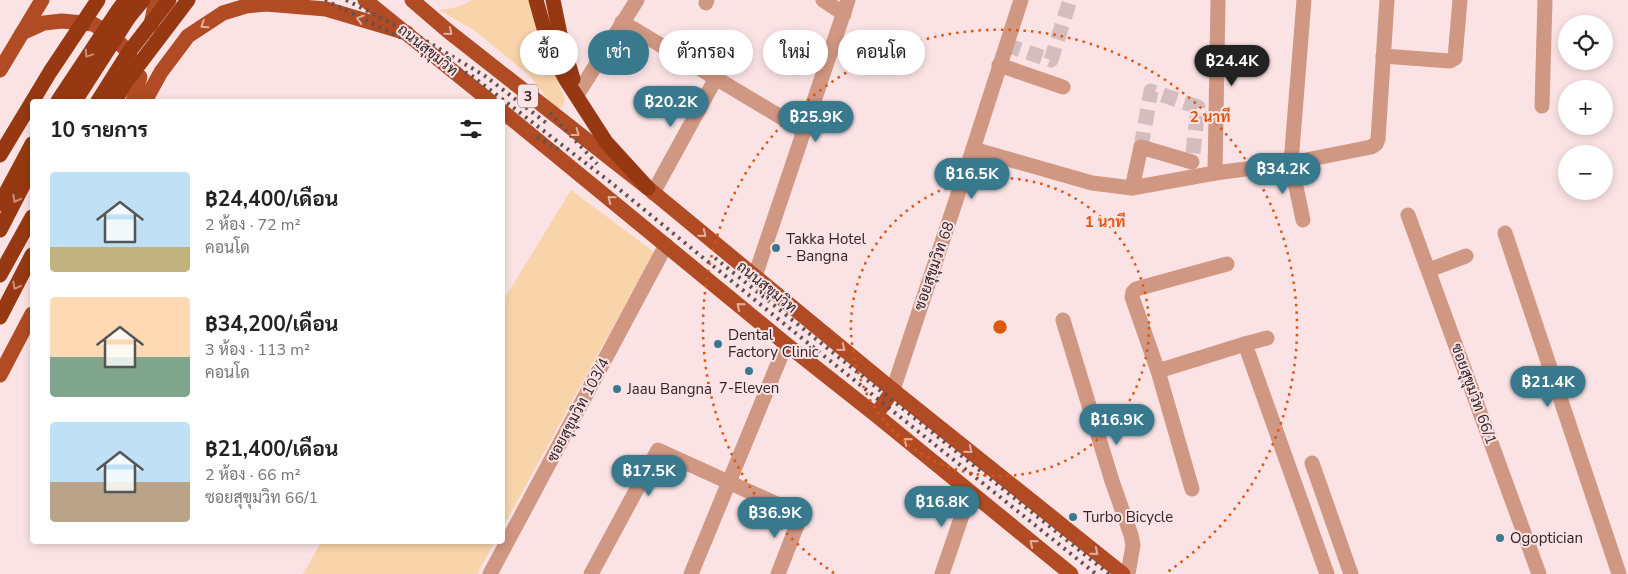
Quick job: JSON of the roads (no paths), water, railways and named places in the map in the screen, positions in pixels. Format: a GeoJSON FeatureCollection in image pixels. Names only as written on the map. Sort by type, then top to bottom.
{"type":"FeatureCollection","features":[{"type":"Feature","properties":{"kind":"highway"},"geometry":{"type":"LineString","coordinates":[[0,138],[44,66],[88,0]]}},
{"type":"Feature","properties":{"kind":"highway"},"geometry":{"type":"LineString","coordinates":[[34,99],[98,0]]}},
{"type":"Feature","properties":{"kind":"highway"},"geometry":{"type":"LineString","coordinates":[[59,99],[126,0]]}},
{"type":"Feature","properties":{"kind":"highway"},"geometry":{"type":"LineString","coordinates":[[76,99],[129,17],[143,0]]}},
{"type":"Feature","properties":{"kind":"highway"},"geometry":{"type":"LineString","coordinates":[[99,99],[129,52],[169,0]]}},
{"type":"Feature","properties":{"kind":"highway"},"geometry":{"type":"LineString","coordinates":[[116,99],[125,83],[188,0]]}},
{"type":"Feature","properties":{"kind":"highway"},"geometry":{"type":"LineString","coordinates":[[536,0],[547,39],[558,65],[606,142],[650,191]]}},
{"type":"Feature","properties":{"kind":"highway"},"geometry":{"type":"LineString","coordinates":[[553,0],[561,39],[577,95]]}},
{"type":"Feature","properties":{"kind":"highway"},"geometry":{"type":"LineString","coordinates":[[0,155],[30,105]]}},
{"type":"Feature","properties":{"kind":"highway"},"geometry":{"type":"LineString","coordinates":[[0,204],[30,148]]}},
{"type":"Feature","properties":{"kind":"highway"},"geometry":{"type":"LineString","coordinates":[[0,230],[30,172]]}},
{"type":"Feature","properties":{"kind":"highway"},"geometry":{"type":"LineString","coordinates":[[0,275],[30,221]]}},
{"type":"Feature","properties":{"kind":"highway"},"geometry":{"type":"LineString","coordinates":[[0,317],[30,259]]}},
{"type":"Feature","properties":{"kind":"main road"},"geometry":{"type":"LineString","coordinates":[[0,70],[42,0]]}},
{"type":"Feature","properties":{"kind":"main road"},"geometry":{"type":"LineString","coordinates":[[135,94],[156,0]]}},
{"type":"Feature","properties":{"kind":"main road","name":"ถนนสุขุมวิท"},"geometry":{"type":"LineString","coordinates":[[365,0],[488,99]]}},
{"type":"Feature","properties":{"kind":"main road","name":"ถนนสุขุมวิท"},"geometry":{"type":"LineString","coordinates":[[412,0],[486,62],[666,203],[893,390],[1123,574]]}},
{"type":"Feature","properties":{"kind":"main road"},"geometry":{"type":"LineString","coordinates":[[147,99],[161,72],[188,36],[223,13],[246,6],[266,4],[326,9],[407,33]]}},
{"type":"Feature","properties":{"kind":"main road"},"geometry":{"type":"LineString","coordinates":[[22,33],[44,23],[62,21],[93,24],[113,36],[129,53],[135,94]]}},
{"type":"Feature","properties":{"kind":"main road","name":"3"},"geometry":{"type":"LineString","coordinates":[[505,113],[649,230],[666,246]]}},
{"type":"Feature","properties":{"kind":"main road"},"geometry":{"type":"LineString","coordinates":[[666,246],[1071,574]]}},
{"type":"Feature","properties":{"kind":"main road"},"geometry":{"type":"LineString","coordinates":[[0,375],[30,318]]}},
{"type":"Feature","properties":{"kind":"main road"},"geometry":{"type":"LineString","coordinates":[[876,415],[893,390]]}},
{"type":"Feature","properties":{"kind":"street"},"geometry":{"type":"LineString","coordinates":[[577,95],[636,0]]}},
{"type":"Feature","properties":{"kind":"street"},"geometry":{"type":"LineString","coordinates":[[755,276],[846,7],[822,0]]}},
{"type":"Feature","properties":{"kind":"street","name":"ซอยสุขุมวิท 68"},"geometry":{"type":"LineString","coordinates":[[893,390],[1021,0]]}},
{"type":"Feature","properties":{"kind":"street"},"geometry":{"type":"LineString","coordinates":[[1215,173],[1218,0]]}},
{"type":"Feature","properties":{"kind":"street"},"geometry":{"type":"LineString","coordinates":[[1304,0],[1292,163],[1304,220]]}},
{"type":"Feature","properties":{"kind":"street"},"geometry":{"type":"LineString","coordinates":[[973,149],[1092,183],[1132,188],[1215,173],[1292,163],[1371,147],[1376,144],[1378,139],[1387,0]]}},
{"type":"Feature","properties":{"kind":"street"},"geometry":{"type":"LineString","coordinates":[[1383,56],[1450,61],[1455,58],[1460,0]]}},
{"type":"Feature","properties":{"kind":"street"},"geometry":{"type":"LineString","coordinates":[[1542,106],[1545,0]]}},
{"type":"Feature","properties":{"kind":"street"},"geometry":{"type":"LineString","coordinates":[[622,22],[804,131]]}},
{"type":"Feature","properties":{"kind":"street"},"geometry":{"type":"LineString","coordinates":[[999,65],[1063,87]]}},
{"type":"Feature","properties":{"kind":"street"},"geometry":{"type":"LineString","coordinates":[[650,191],[716,78]]}},
{"type":"Feature","properties":{"kind":"street"},"geometry":{"type":"LineString","coordinates":[[1132,188],[1141,148],[1192,162]]}},
{"type":"Feature","properties":{"kind":"street","name":"ซอยสุขุมวิท 66/1"},"geometry":{"type":"LineString","coordinates":[[1408,215],[1429,270],[1533,573]]}},
{"type":"Feature","properties":{"kind":"street"},"geometry":{"type":"LineString","coordinates":[[1505,234],[1619,574]]}},
{"type":"Feature","properties":{"kind":"street","name":"ซอยสุขุมวิท 103/4"},"geometry":{"type":"LineString","coordinates":[[490,574],[666,246]]}},
{"type":"Feature","properties":{"kind":"street"},"geometry":{"type":"LineString","coordinates":[[1429,270],[1466,256]]}},
{"type":"Feature","properties":{"kind":"street"},"geometry":{"type":"LineString","coordinates":[[1192,489],[1158,371],[1132,297],[1136,289],[1227,264]]}},
{"type":"Feature","properties":{"kind":"street"},"geometry":{"type":"LineString","coordinates":[[1063,320],[1132,540],[1133,545],[1128,574]]}},
{"type":"Feature","properties":{"kind":"street"},"geometry":{"type":"LineString","coordinates":[[1158,371],[1267,338]]}},
{"type":"Feature","properties":{"kind":"street"},"geometry":{"type":"LineString","coordinates":[[691,574],[786,344]]}},
{"type":"Feature","properties":{"kind":"street"},"geometry":{"type":"LineString","coordinates":[[1245,344],[1326,574]]}},
{"type":"Feature","properties":{"kind":"street"},"geometry":{"type":"LineString","coordinates":[[591,574],[658,450],[801,515],[778,574]]}},
{"type":"Feature","properties":{"kind":"street"},"geometry":{"type":"LineString","coordinates":[[1312,462],[1351,574]]}},
{"type":"Feature","properties":{"kind":"street"},"geometry":{"type":"LineString","coordinates":[[942,574],[970,492]]}},
{"type":"Feature","properties":{"kind":"tunnel"},"geometry":{"type":"LineString","coordinates":[[1006,45],[1051,60],[1070,0]]}},
{"type":"Feature","properties":{"kind":"tunnel"},"geometry":{"type":"LineString","coordinates":[[1141,147],[1151,91],[1198,107],[1192,162]]}},
{"type":"Feature","properties":{"kind":"railway"},"geometry":{"type":"LineString","coordinates":[[325,0],[408,41],[472,76],[502,99]]}},
{"type":"Feature","properties":{"kind":"railway"},"geometry":{"type":"LineString","coordinates":[[346,0],[423,39],[485,76],[549,125]]}},
{"type":"Feature","properties":{"kind":"railway"},"geometry":{"type":"LineString","coordinates":[[505,101],[609,181],[1096,574]]}},
{"type":"Feature","properties":{"kind":"railway"},"geometry":{"type":"LineString","coordinates":[[550,113],[597,164]]}},
{"type":"Feature","properties":{"kind":"railway"},"geometry":{"type":"LineString","coordinates":[[537,137],[561,151]]}},
{"type":"Feature","properties":{"kind":"railway"},"geometry":{"type":"LineString","coordinates":[[715,258],[1109,574]]}},
{"type":"Feature","properties":{"kind":"place","name":"Takka Hotel - Bangna"},"geometry":{"type":"Point","coordinates":[776,248]}},
{"type":"Feature","properties":{"kind":"place","name":"Dental Factory Clinic"},"geometry":{"type":"Point","coordinates":[718,344]}},
{"type":"Feature","properties":{"kind":"place","name":"7-Eleven"},"geometry":{"type":"Point","coordinates":[749,371]}},
{"type":"Feature","properties":{"kind":"place","name":"Jaau Bangna"},"geometry":{"type":"Point","coordinates":[617,389]}},
{"type":"Feature","properties":{"kind":"place","name":"Turbo Bicycle"},"geometry":{"type":"Point","coordinates":[1073,517]}},
{"type":"Feature","properties":{"kind":"place","name":"Ogoptician"},"geometry":{"type":"Point","coordinates":[1500,538]}}]}
